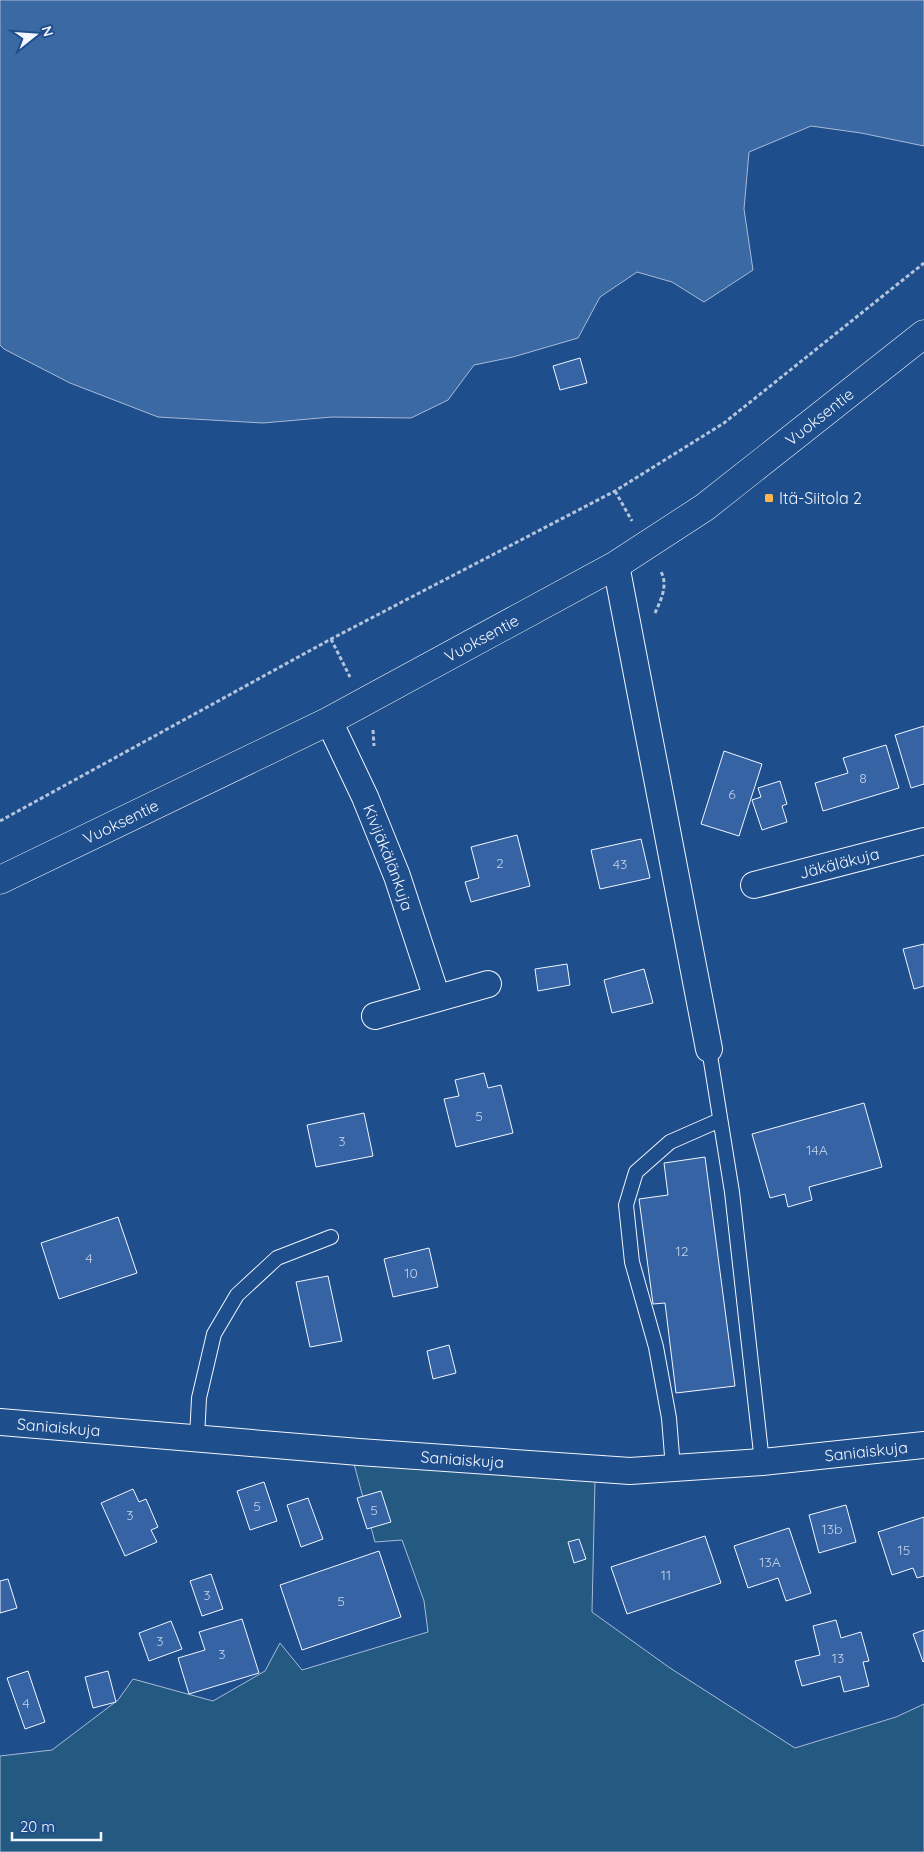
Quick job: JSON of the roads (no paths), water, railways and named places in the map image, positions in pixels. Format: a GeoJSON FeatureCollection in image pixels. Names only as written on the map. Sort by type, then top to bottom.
{"type":"FeatureCollection","features":[{"type":"Feature","properties":{"kind":"street","name":"Vuoksentie"},"geometry":{"type":"LineString","coordinates":[[0,880],[329,721],[616,565],[704,507],[924,334]]}},
{"type":"Feature","properties":{"kind":"street"},"geometry":{"type":"LineString","coordinates":[[616,565],[709,1049]]}},
{"type":"Feature","properties":{"kind":"street","name":"Kivijäkälänkuja"},"geometry":{"type":"LineString","coordinates":[[329,721],[365,797],[397,876],[437,998]]}},
{"type":"Feature","properties":{"kind":"street","name":"Jäkäläkuja"},"geometry":{"type":"LineString","coordinates":[[754,885],[924,841]]}},
{"type":"Feature","properties":{"kind":"street"},"geometry":{"type":"LineString","coordinates":[[375,1016],[488,984]]}},
{"type":"Feature","properties":{"kind":"street","name":"Saniaiskuja"},"geometry":{"type":"LineString","coordinates":[[0,1422],[630,1471],[762,1462],[924,1445]]}},
{"type":"Feature","properties":{"kind":"lane"},"geometry":{"type":"LineString","coordinates":[[709,1049],[732,1192],[762,1462]]}},
{"type":"Feature","properties":{"kind":"lane"},"geometry":{"type":"LineString","coordinates":[[673,1468],[670,1418],[656,1347],[632,1262],[626,1205],[636,1172],[670,1142],[720,1120]]}},
{"type":"Feature","properties":{"kind":"lane"},"geometry":{"type":"LineString","coordinates":[[197,1438],[199,1398],[214,1334],[237,1295],[278,1258],[331,1237]]}},
{"type":"Feature","properties":{"kind":"place","name":"Itä-Siitola 2"},"geometry":{"type":"Point","coordinates":[769,498]}}]}
